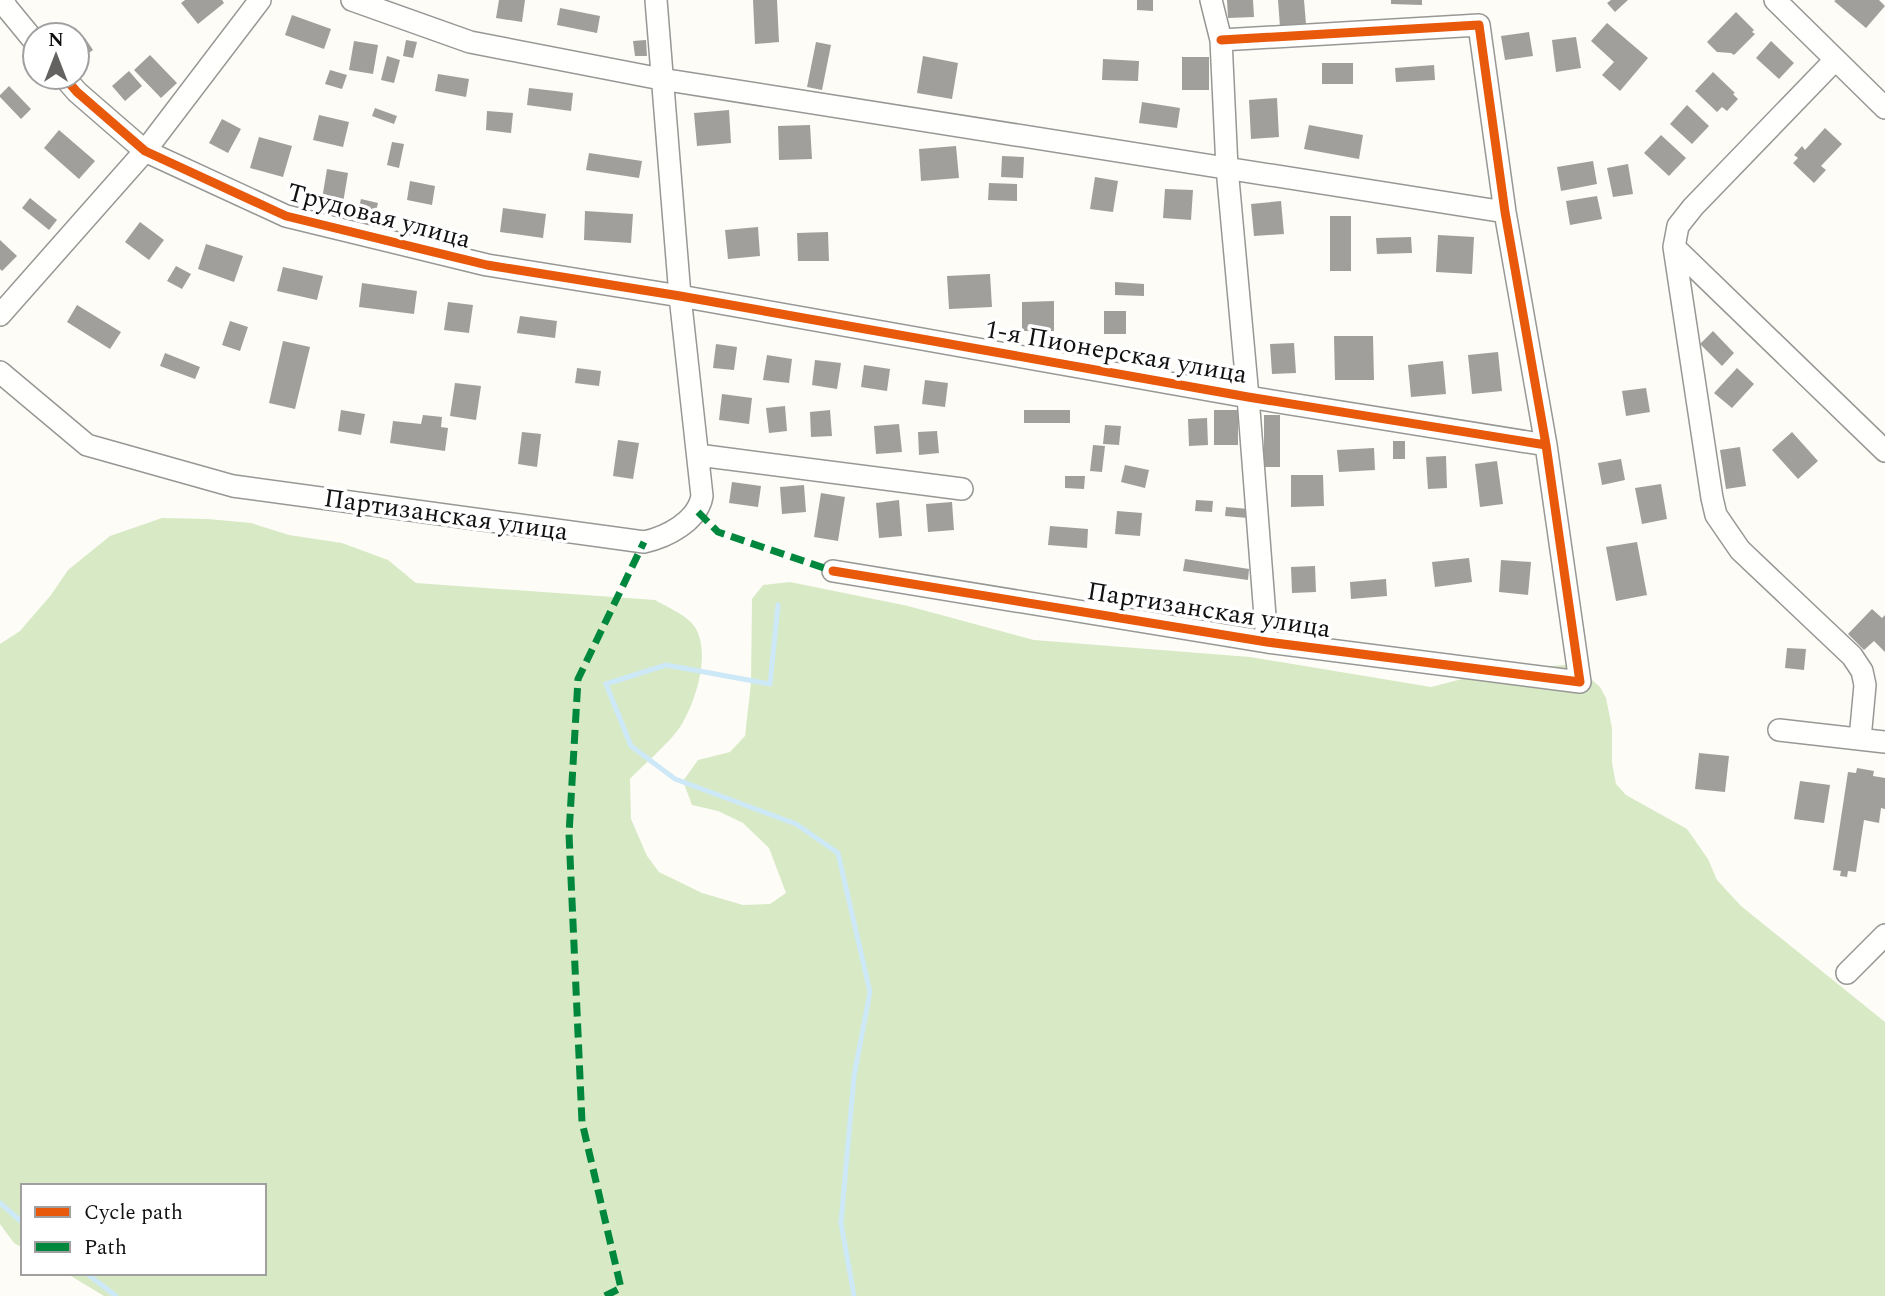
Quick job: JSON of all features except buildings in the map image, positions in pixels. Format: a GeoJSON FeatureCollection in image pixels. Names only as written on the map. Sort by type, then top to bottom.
{"type":"FeatureCollection","features":[{"type":"Feature","properties":{"kind":"street"},"geometry":{"type":"LineString","coordinates":[[3,0],[21,24]]}},
{"type":"Feature","properties":{"kind":"street"},"geometry":{"type":"LineString","coordinates":[[0,315],[145,152],[260,0]]}},
{"type":"Feature","properties":{"kind":"street"},"geometry":{"type":"LineString","coordinates":[[352,0],[470,41],[661,79],[1505,212]]}},
{"type":"Feature","properties":{"kind":"street","name":"Партизанская улица"},"geometry":{"type":"LineString","coordinates":[[0,372],[87,445],[233,486],[644,542],[658,539],[698,512],[702,496],[680,296],[656,0]]}},
{"type":"Feature","properties":{"kind":"street"},"geometry":{"type":"LineString","coordinates":[[1211,0],[1221,40],[1227,168],[1267,642]]}},
{"type":"Feature","properties":{"kind":"street"},"geometry":{"type":"LineString","coordinates":[[1774,0],[1885,108]]}},
{"type":"Feature","properties":{"kind":"street"},"geometry":{"type":"LineString","coordinates":[[1221,40],[1479,25],[1505,212],[1546,444]]}},
{"type":"Feature","properties":{"kind":"street"},"geometry":{"type":"LineString","coordinates":[[1835,60],[1693,207],[1678,226],[1674,247],[1716,515],[1740,550],[1852,656],[1862,671],[1866,684],[1860,740]]}},
{"type":"Feature","properties":{"kind":"street","name":"Трудовая улица"},"geometry":{"type":"LineString","coordinates":[[76,91],[145,152],[286,216],[487,265],[680,296]]}},
{"type":"Feature","properties":{"kind":"street"},"geometry":{"type":"LineString","coordinates":[[1674,247],[1885,451]]}},
{"type":"Feature","properties":{"kind":"street","name":"1-я Пионерская улица"},"geometry":{"type":"LineString","coordinates":[[680,296],[1248,397],[1546,444]]}},
{"type":"Feature","properties":{"kind":"street","name":"Партизанская улица"},"geometry":{"type":"LineString","coordinates":[[833,570],[1267,642],[1580,682],[1546,444]]}},
{"type":"Feature","properties":{"kind":"street"},"geometry":{"type":"LineString","coordinates":[[698,455],[962,488]]}},
{"type":"Feature","properties":{"kind":"street"},"geometry":{"type":"LineString","coordinates":[[1779,730],[1885,743]]}},
{"type":"Feature","properties":{"kind":"street"},"geometry":{"type":"LineString","coordinates":[[1847,973],[1885,935]]}},
{"type":"Feature","properties":{"kind":"green space"},"geometry":{"type":"Polygon","coordinates":[[[162,518],[251,523],[289,535],[342,543],[388,560],[416,583],[655,600],[682,615],[695,627],[700,638],[700,677],[682,724],[630,779],[631,819],[647,856],[659,872],[702,893],[743,905],[770,904],[786,893],[769,848],[743,823],[718,811],[692,805],[683,781],[698,760],[730,752],[745,736],[751,683],[752,599],[763,585],[790,582],[908,606],[1034,640],[1250,657],[1431,687],[1462,679],[1498,680],[1550,666],[1579,668],[1600,687],[1606,698],[1612,728],[1612,763],[1616,784],[1626,795],[1687,829],[1708,859],[1717,880],[1741,906],[1885,1022],[1885,1296],[104,1296],[69,1275],[266,1275],[266,1184],[21,1184],[21,1247],[14,1243],[0,1224],[0,644],[20,631],[68,570],[110,536],[162,518]]]}},
{"type":"Feature","properties":{"kind":"waterway"},"geometry":{"type":"LineString","coordinates":[[778,605],[770,684],[666,665],[606,684],[631,746],[675,779],[796,824],[838,853],[870,992],[854,1076],[841,1223],[854,1296]]}},
{"type":"Feature","properties":{"kind":"waterway"},"geometry":{"type":"LineString","coordinates":[[0,1203],[21,1221]]}},
{"type":"Feature","properties":{"kind":"waterway"},"geometry":{"type":"LineString","coordinates":[[89,1275],[116,1296]]}},
{"type":"Feature","properties":{"kind":"marked path"},"geometry":{"type":"LineString","coordinates":[[698,512],[718,532],[833,571]]}},
{"type":"Feature","properties":{"kind":"marked path"},"geometry":{"type":"LineString","coordinates":[[605,1296],[621,1288],[582,1122],[569,834],[578,679],[644,542]]}},
{"type":"Feature","properties":{"kind":"cycle path"},"geometry":{"type":"LineString","coordinates":[[833,571],[1267,642],[1580,682],[1546,445],[1505,212],[1479,25],[1221,40]]}},
{"type":"Feature","properties":{"kind":"cycle path"},"geometry":{"type":"LineString","coordinates":[[76,91],[145,151],[286,216],[487,265],[680,296],[1248,397],[1546,445]]}}]}
